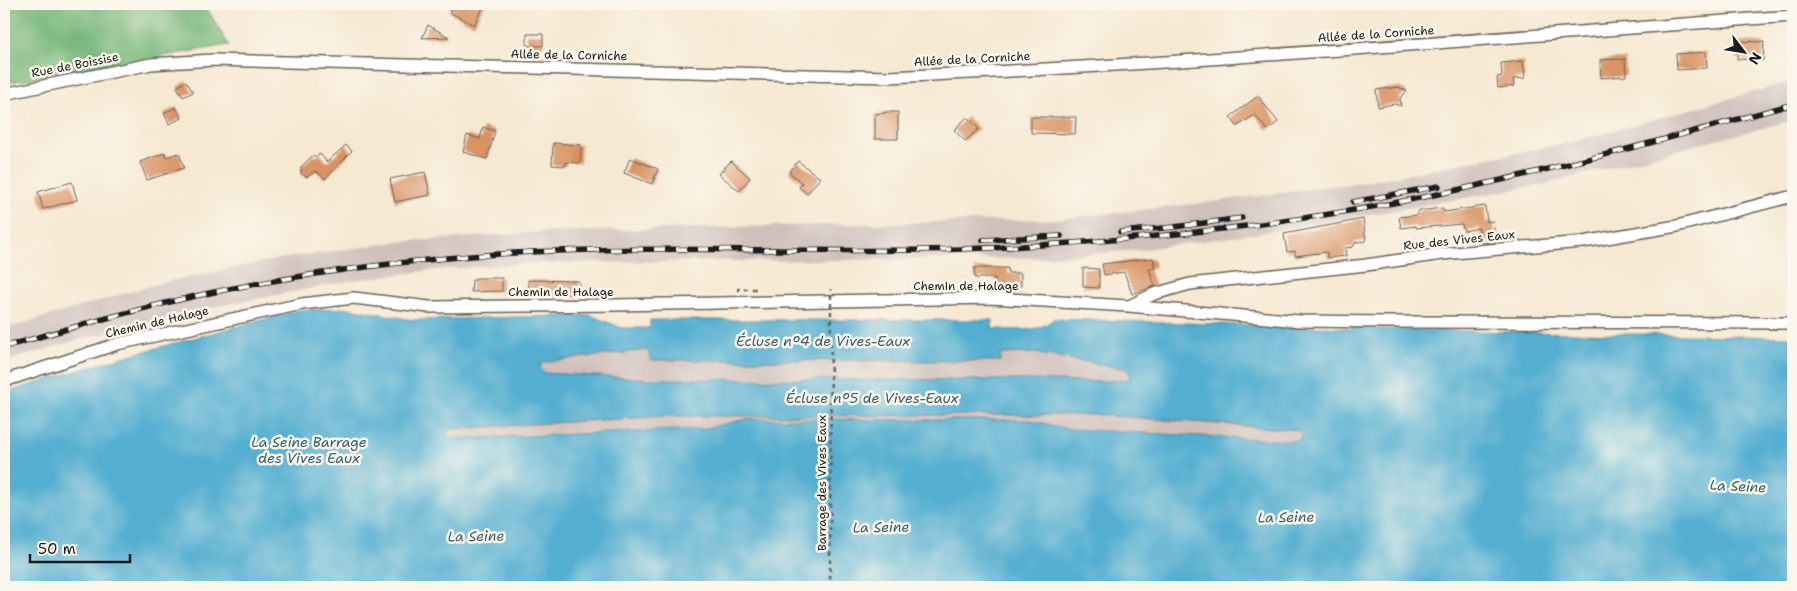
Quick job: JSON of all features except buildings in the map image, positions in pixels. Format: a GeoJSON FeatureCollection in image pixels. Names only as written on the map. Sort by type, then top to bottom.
{"type":"FeatureCollection","features":[{"type":"Feature","properties":{"kind":"street","name":"Allée de la Corniche"},"geometry":{"type":"LineString","coordinates":[[151,64],[213,60],[888,77],[1357,50],[1793,16]]}},
{"type":"Feature","properties":{"kind":"street","name":"Rue de Boissise"},"geometry":{"type":"LineString","coordinates":[[4,94],[151,64]]}},
{"type":"Feature","properties":{"kind":"street","name":"Rue des Vives Eaux"},"geometry":{"type":"LineString","coordinates":[[1128,306],[1154,294],[1190,284],[1366,265],[1442,254],[1583,242],[1677,226],[1793,196]]}},
{"type":"Feature","properties":{"kind":"street","name":"Chemin de Halage"},"geometry":{"type":"LineString","coordinates":[[4,381],[118,344],[302,304],[354,298],[429,307],[991,298],[1128,306],[1300,321],[1793,322]]}},
{"type":"Feature","properties":{"kind":"path","name":"Barrage des Vives Eaux"},"geometry":{"type":"LineString","coordinates":[[830,587],[831,288]]}},
{"type":"Feature","properties":{"kind":"shaded area"},"geometry":{"type":"Polygon","coordinates":[[[1793,81],[1793,120],[1546,184],[1266,232],[1138,250],[1034,258],[530,263],[433,270],[349,281],[204,309],[74,341],[4,362],[4,329],[160,283],[278,259],[397,242],[544,232],[1059,219],[1203,203],[1371,181],[1572,142],[1793,81]]]}},
{"type":"Feature","properties":{"kind":"shaded area"},"geometry":{"type":"Polygon","coordinates":[[[649,350],[651,360],[1000,361],[1001,354],[1034,353],[1127,369],[1131,375],[1127,380],[1108,382],[648,379],[545,373],[540,368],[544,362],[649,350]]]}},
{"type":"Feature","properties":{"kind":"shaded area"},"geometry":{"type":"Polygon","coordinates":[[[1102,415],[1297,430],[1302,435],[1297,441],[1067,429],[1030,420],[747,419],[703,429],[453,439],[447,435],[447,432],[451,429],[669,416],[1102,415]]]}},
{"type":"Feature","properties":{"kind":"green space"},"geometry":{"type":"Polygon","coordinates":[[[4,4],[204,4],[229,45],[4,83],[4,4]]]}},
{"type":"Feature","properties":{"kind":"water","name":"La Seine Barrage des Vives Eaux"},"geometry":{"type":"Polygon","coordinates":[[[349,308],[413,320],[590,315],[622,328],[650,328],[650,320],[993,320],[992,329],[1024,330],[1041,327],[1053,319],[1415,330],[1793,337],[1793,587],[4,587],[4,393],[123,357],[299,310],[349,308]],[[648,350],[544,362],[540,368],[545,373],[648,379],[1031,380],[1084,382],[1127,380],[1131,375],[1127,369],[1034,353],[1001,354],[1000,361],[650,360],[648,350]],[[1101,415],[669,416],[451,429],[447,432],[447,435],[453,439],[703,429],[747,419],[1030,420],[1067,429],[1296,441],[1302,435],[1297,430],[1101,415]]]}},
{"type":"Feature","properties":{"kind":"railway"},"geometry":{"type":"LineString","coordinates":[[4,347],[141,309],[224,290],[332,272],[441,259],[577,250],[960,249],[1119,239],[1262,224],[1357,210],[1502,180],[1648,144],[1793,104]]}},
{"type":"Feature","properties":{"kind":"railway"},"geometry":{"type":"LineString","coordinates":[[1353,202],[1439,186]]}},
{"type":"Feature","properties":{"kind":"railway"},"geometry":{"type":"LineString","coordinates":[[1120,232],[1242,218]]}},
{"type":"Feature","properties":{"kind":"railway"},"geometry":{"type":"LineString","coordinates":[[983,240],[1061,236]]}},
{"type":"Feature","properties":{"kind":"water label","name":"Écluse n°4 de Vives-Eaux"},"geometry":{"type":"Point","coordinates":[823,341]}},
{"type":"Feature","properties":{"kind":"water label","name":"Écluse n°5 de Vives-Eaux"},"geometry":{"type":"Point","coordinates":[872,398]}},
{"type":"Feature","properties":{"kind":"water label","name":"La Seine"},"geometry":{"type":"Point","coordinates":[1738,486]}},
{"type":"Feature","properties":{"kind":"water label","name":"La Seine"},"geometry":{"type":"Point","coordinates":[1286,517]}},
{"type":"Feature","properties":{"kind":"water label","name":"La Seine"},"geometry":{"type":"Point","coordinates":[881,527]}},
{"type":"Feature","properties":{"kind":"water label","name":"La Seine"},"geometry":{"type":"Point","coordinates":[476,536]}}]}
